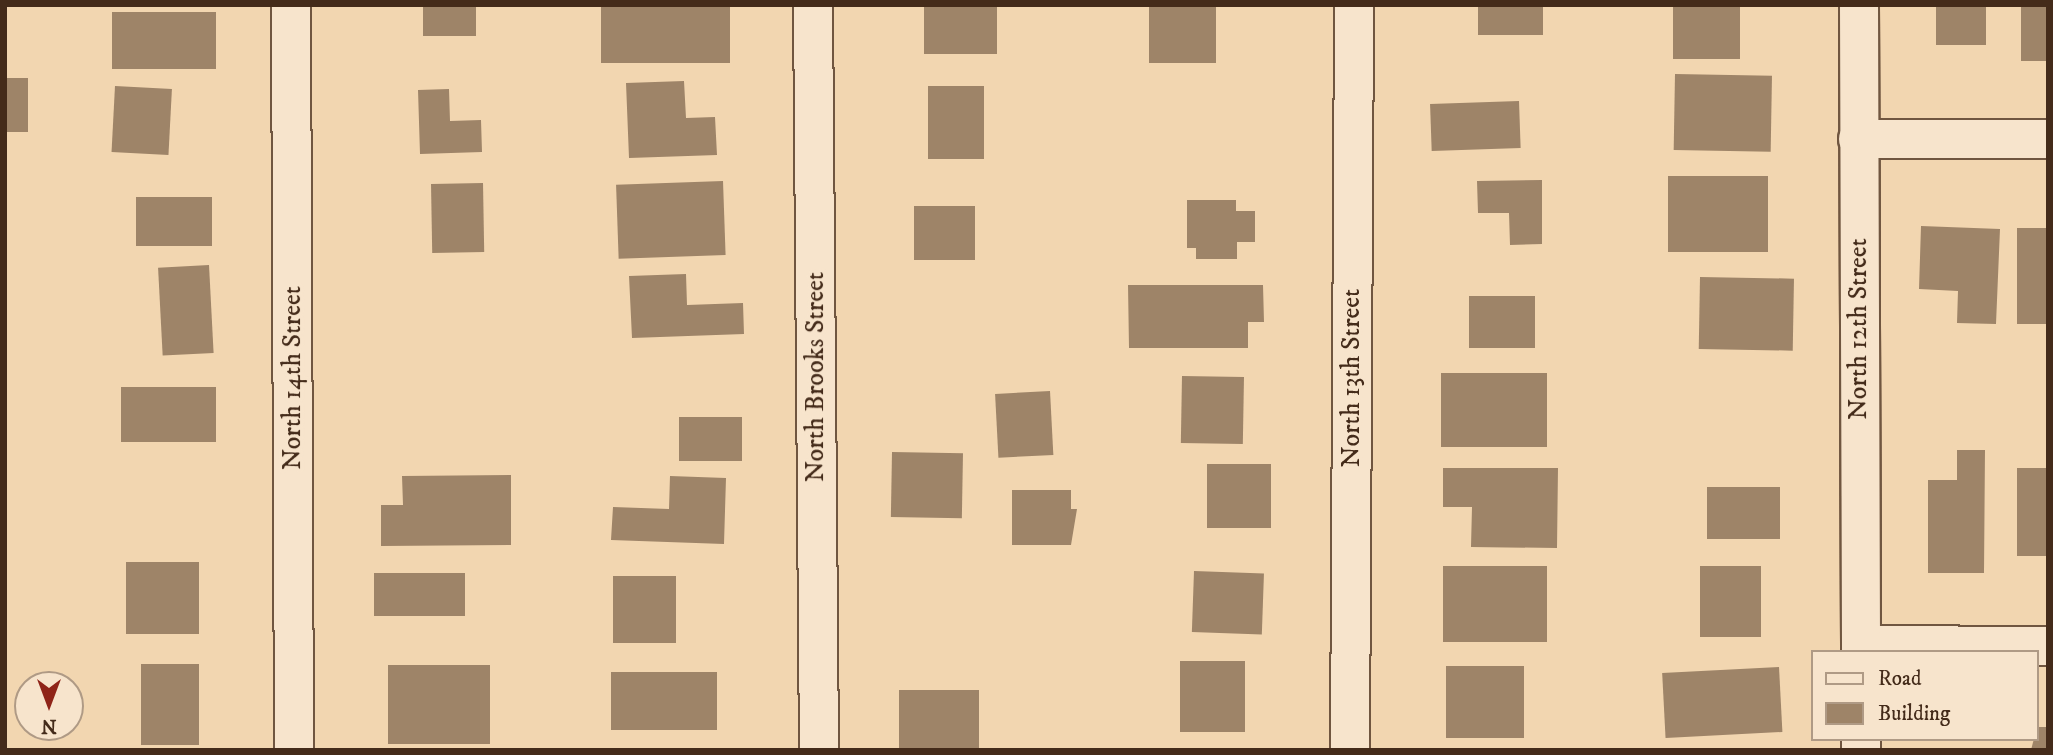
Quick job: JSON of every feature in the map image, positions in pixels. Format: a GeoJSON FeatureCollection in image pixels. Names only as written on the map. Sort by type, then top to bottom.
{"type":"FeatureCollection","features":[{"type":"Feature","properties":{"kind":"street","name":"North 14th Street"},"geometry":{"type":"LineString","coordinates":[[292,5],[294,750]]}},
{"type":"Feature","properties":{"kind":"street","name":"North Brooks Street"},"geometry":{"type":"LineString","coordinates":[[813,5],[819,750]]}},
{"type":"Feature","properties":{"kind":"street","name":"North 13th Street"},"geometry":{"type":"LineString","coordinates":[[1350,750],[1354,5]]}},
{"type":"Feature","properties":{"kind":"street","name":"North 12th Street"},"geometry":{"type":"LineString","coordinates":[[1859,5],[1861,648]]}},
{"type":"Feature","properties":{"kind":"street"},"geometry":{"type":"LineString","coordinates":[[1858,139],[2048,139]]}},
{"type":"Feature","properties":{"kind":"street"},"geometry":{"type":"LineString","coordinates":[[1861,648],[2048,646]]}},
{"type":"Feature","properties":{"kind":"building"},"geometry":{"type":"Polygon","coordinates":[[[423,5],[476,5],[476,36],[423,36],[423,5]]]}},
{"type":"Feature","properties":{"kind":"building"},"geometry":{"type":"Polygon","coordinates":[[[601,5],[730,5],[730,63],[601,63],[601,5]]]}},
{"type":"Feature","properties":{"kind":"building"},"geometry":{"type":"Polygon","coordinates":[[[924,5],[997,5],[997,54],[924,54],[924,5]]]}},
{"type":"Feature","properties":{"kind":"building"},"geometry":{"type":"Polygon","coordinates":[[[1149,5],[1216,5],[1216,63],[1149,63],[1149,5]]]}},
{"type":"Feature","properties":{"kind":"building"},"geometry":{"type":"Polygon","coordinates":[[[1478,5],[1543,5],[1543,35],[1478,35],[1478,5]]]}},
{"type":"Feature","properties":{"kind":"building"},"geometry":{"type":"Polygon","coordinates":[[[1673,5],[1740,5],[1740,59],[1673,59],[1673,5]]]}},
{"type":"Feature","properties":{"kind":"building"},"geometry":{"type":"Polygon","coordinates":[[[1936,5],[1986,5],[1986,45],[1936,45],[1936,5]]]}},
{"type":"Feature","properties":{"kind":"building"},"geometry":{"type":"Polygon","coordinates":[[[2021,5],[2048,5],[2048,61],[2021,61],[2021,5]]]}},
{"type":"Feature","properties":{"kind":"building"},"geometry":{"type":"Polygon","coordinates":[[[112,12],[216,12],[216,69],[112,69],[112,12]]]}},
{"type":"Feature","properties":{"kind":"building"},"geometry":{"type":"Polygon","coordinates":[[[1675,74],[1772,76],[1771,152],[1674,150],[1675,74]]]}},
{"type":"Feature","properties":{"kind":"building"},"geometry":{"type":"Polygon","coordinates":[[[5,78],[28,78],[28,132],[5,132],[5,78]]]}},
{"type":"Feature","properties":{"kind":"building"},"geometry":{"type":"Polygon","coordinates":[[[684,81],[686,118],[715,117],[717,155],[629,158],[626,83],[684,81]]]}},
{"type":"Feature","properties":{"kind":"building"},"geometry":{"type":"Polygon","coordinates":[[[115,86],[172,89],[168,155],[112,152],[115,86]]]}},
{"type":"Feature","properties":{"kind":"building"},"geometry":{"type":"Polygon","coordinates":[[[928,86],[984,86],[984,159],[928,159],[928,86]]]}},
{"type":"Feature","properties":{"kind":"building"},"geometry":{"type":"Polygon","coordinates":[[[449,89],[450,121],[481,120],[482,152],[420,154],[418,90],[449,89]]]}},
{"type":"Feature","properties":{"kind":"building"},"geometry":{"type":"Polygon","coordinates":[[[1519,101],[1521,148],[1432,151],[1430,104],[1519,101]]]}},
{"type":"Feature","properties":{"kind":"building"},"geometry":{"type":"Polygon","coordinates":[[[1668,176],[1768,176],[1768,252],[1668,252],[1668,176]]]}},
{"type":"Feature","properties":{"kind":"building"},"geometry":{"type":"Polygon","coordinates":[[[1542,180],[1542,244],[1510,245],[1509,213],[1478,213],[1477,181],[1542,180]]]}},
{"type":"Feature","properties":{"kind":"building"},"geometry":{"type":"Polygon","coordinates":[[[723,181],[726,255],[619,259],[616,185],[723,181]]]}},
{"type":"Feature","properties":{"kind":"building"},"geometry":{"type":"Polygon","coordinates":[[[483,183],[484,252],[432,253],[431,184],[483,183]]]}},
{"type":"Feature","properties":{"kind":"building"},"geometry":{"type":"Polygon","coordinates":[[[136,197],[212,197],[212,246],[136,246],[136,197]]]}},
{"type":"Feature","properties":{"kind":"building"},"geometry":{"type":"Polygon","coordinates":[[[1187,200],[1236,200],[1236,211],[1255,211],[1255,242],[1237,242],[1237,259],[1196,259],[1196,248],[1187,248],[1187,200]]]}},
{"type":"Feature","properties":{"kind":"building"},"geometry":{"type":"Polygon","coordinates":[[[914,206],[975,206],[975,260],[914,260],[914,206]]]}},
{"type":"Feature","properties":{"kind":"building"},"geometry":{"type":"Polygon","coordinates":[[[1921,226],[2000,229],[1996,324],[1957,323],[1958,291],[1919,289],[1921,226]]]}},
{"type":"Feature","properties":{"kind":"building"},"geometry":{"type":"Polygon","coordinates":[[[2017,228],[2048,228],[2048,324],[2017,324],[2017,228]]]}},
{"type":"Feature","properties":{"kind":"building"},"geometry":{"type":"Polygon","coordinates":[[[209,265],[214,353],[163,356],[158,268],[209,265]]]}},
{"type":"Feature","properties":{"kind":"building"},"geometry":{"type":"Polygon","coordinates":[[[686,274],[687,305],[743,303],[744,334],[632,338],[629,276],[686,274]]]}},
{"type":"Feature","properties":{"kind":"building"},"geometry":{"type":"Polygon","coordinates":[[[1700,277],[1794,279],[1793,351],[1699,349],[1700,277]]]}},
{"type":"Feature","properties":{"kind":"building"},"geometry":{"type":"Polygon","coordinates":[[[1128,285],[1263,285],[1264,322],[1248,322],[1248,348],[1129,348],[1128,285]]]}},
{"type":"Feature","properties":{"kind":"building"},"geometry":{"type":"Polygon","coordinates":[[[1469,296],[1535,296],[1535,348],[1469,348],[1469,296]]]}},
{"type":"Feature","properties":{"kind":"building"},"geometry":{"type":"Polygon","coordinates":[[[1441,373],[1547,373],[1547,447],[1441,447],[1441,373]]]}},
{"type":"Feature","properties":{"kind":"building"},"geometry":{"type":"Polygon","coordinates":[[[1182,376],[1244,377],[1243,444],[1181,443],[1182,376]]]}},
{"type":"Feature","properties":{"kind":"building"},"geometry":{"type":"Polygon","coordinates":[[[121,387],[216,387],[216,442],[121,442],[121,387]]]}},
{"type":"Feature","properties":{"kind":"building"},"geometry":{"type":"Polygon","coordinates":[[[1050,391],[1053,455],[998,458],[995,394],[1050,391]]]}},
{"type":"Feature","properties":{"kind":"building"},"geometry":{"type":"Polygon","coordinates":[[[679,417],[742,417],[742,461],[679,461],[679,417]]]}},
{"type":"Feature","properties":{"kind":"building"},"geometry":{"type":"Polygon","coordinates":[[[1957,450],[1985,450],[1984,573],[1928,573],[1928,480],[1957,480],[1957,450]]]}},
{"type":"Feature","properties":{"kind":"building"},"geometry":{"type":"Polygon","coordinates":[[[892,452],[963,453],[962,518],[891,517],[892,452]]]}},
{"type":"Feature","properties":{"kind":"building"},"geometry":{"type":"Polygon","coordinates":[[[1207,464],[1271,464],[1271,528],[1207,528],[1207,464]]]}},
{"type":"Feature","properties":{"kind":"building"},"geometry":{"type":"Polygon","coordinates":[[[1443,468],[1558,468],[1557,548],[1471,547],[1472,507],[1443,507],[1443,468]]]}},
{"type":"Feature","properties":{"kind":"building"},"geometry":{"type":"Polygon","coordinates":[[[2017,468],[2048,468],[2048,556],[2017,556],[2017,468]]]}},
{"type":"Feature","properties":{"kind":"building"},"geometry":{"type":"Polygon","coordinates":[[[511,475],[511,545],[381,546],[381,505],[403,505],[402,476],[511,475]]]}},
{"type":"Feature","properties":{"kind":"building"},"geometry":{"type":"Polygon","coordinates":[[[670,476],[726,478],[724,544],[611,540],[613,507],[669,509],[670,476]]]}},
{"type":"Feature","properties":{"kind":"building"},"geometry":{"type":"Polygon","coordinates":[[[1707,487],[1780,487],[1780,539],[1707,539],[1707,487]]]}},
{"type":"Feature","properties":{"kind":"building"},"geometry":{"type":"Polygon","coordinates":[[[1012,490],[1071,490],[1071,509],[1077,509],[1071,545],[1012,545],[1012,490]]]}},
{"type":"Feature","properties":{"kind":"building"},"geometry":{"type":"Polygon","coordinates":[[[126,562],[199,562],[199,634],[126,634],[126,562]]]}},
{"type":"Feature","properties":{"kind":"building"},"geometry":{"type":"Polygon","coordinates":[[[1443,566],[1547,566],[1547,642],[1443,642],[1443,566]]]}},
{"type":"Feature","properties":{"kind":"building"},"geometry":{"type":"Polygon","coordinates":[[[1700,566],[1761,566],[1761,637],[1700,637],[1700,566]]]}},
{"type":"Feature","properties":{"kind":"building"},"geometry":{"type":"Polygon","coordinates":[[[1194,571],[1264,573],[1262,634],[1192,632],[1194,571]]]}},
{"type":"Feature","properties":{"kind":"building"},"geometry":{"type":"Polygon","coordinates":[[[374,573],[465,573],[465,616],[374,616],[374,573]]]}},
{"type":"Feature","properties":{"kind":"building"},"geometry":{"type":"Polygon","coordinates":[[[613,576],[676,576],[676,643],[613,643],[613,576]]]}},
{"type":"Feature","properties":{"kind":"building"},"geometry":{"type":"Polygon","coordinates":[[[1180,661],[1245,661],[1245,732],[1180,732],[1180,661]]]}},
{"type":"Feature","properties":{"kind":"building"},"geometry":{"type":"Polygon","coordinates":[[[141,664],[199,664],[199,745],[141,745],[141,664]]]}},
{"type":"Feature","properties":{"kind":"building"},"geometry":{"type":"Polygon","coordinates":[[[388,665],[490,665],[490,744],[388,744],[388,665]]]}},
{"type":"Feature","properties":{"kind":"building"},"geometry":{"type":"Polygon","coordinates":[[[1446,666],[1524,666],[1524,738],[1446,738],[1446,666]]]}},
{"type":"Feature","properties":{"kind":"building"},"geometry":{"type":"Polygon","coordinates":[[[1779,667],[1782,732],[1666,738],[1662,673],[1779,667]]]}},
{"type":"Feature","properties":{"kind":"building"},"geometry":{"type":"Polygon","coordinates":[[[611,672],[717,672],[717,730],[611,730],[611,672]]]}},
{"type":"Feature","properties":{"kind":"building"},"geometry":{"type":"Polygon","coordinates":[[[899,690],[979,690],[979,749],[899,749],[899,690]]]}},
{"type":"Feature","properties":{"kind":"building"},"geometry":{"type":"Polygon","coordinates":[[[2039,727],[2048,727],[2048,750],[2031,750],[2033,741],[2039,741],[2039,727]]]}}]}
